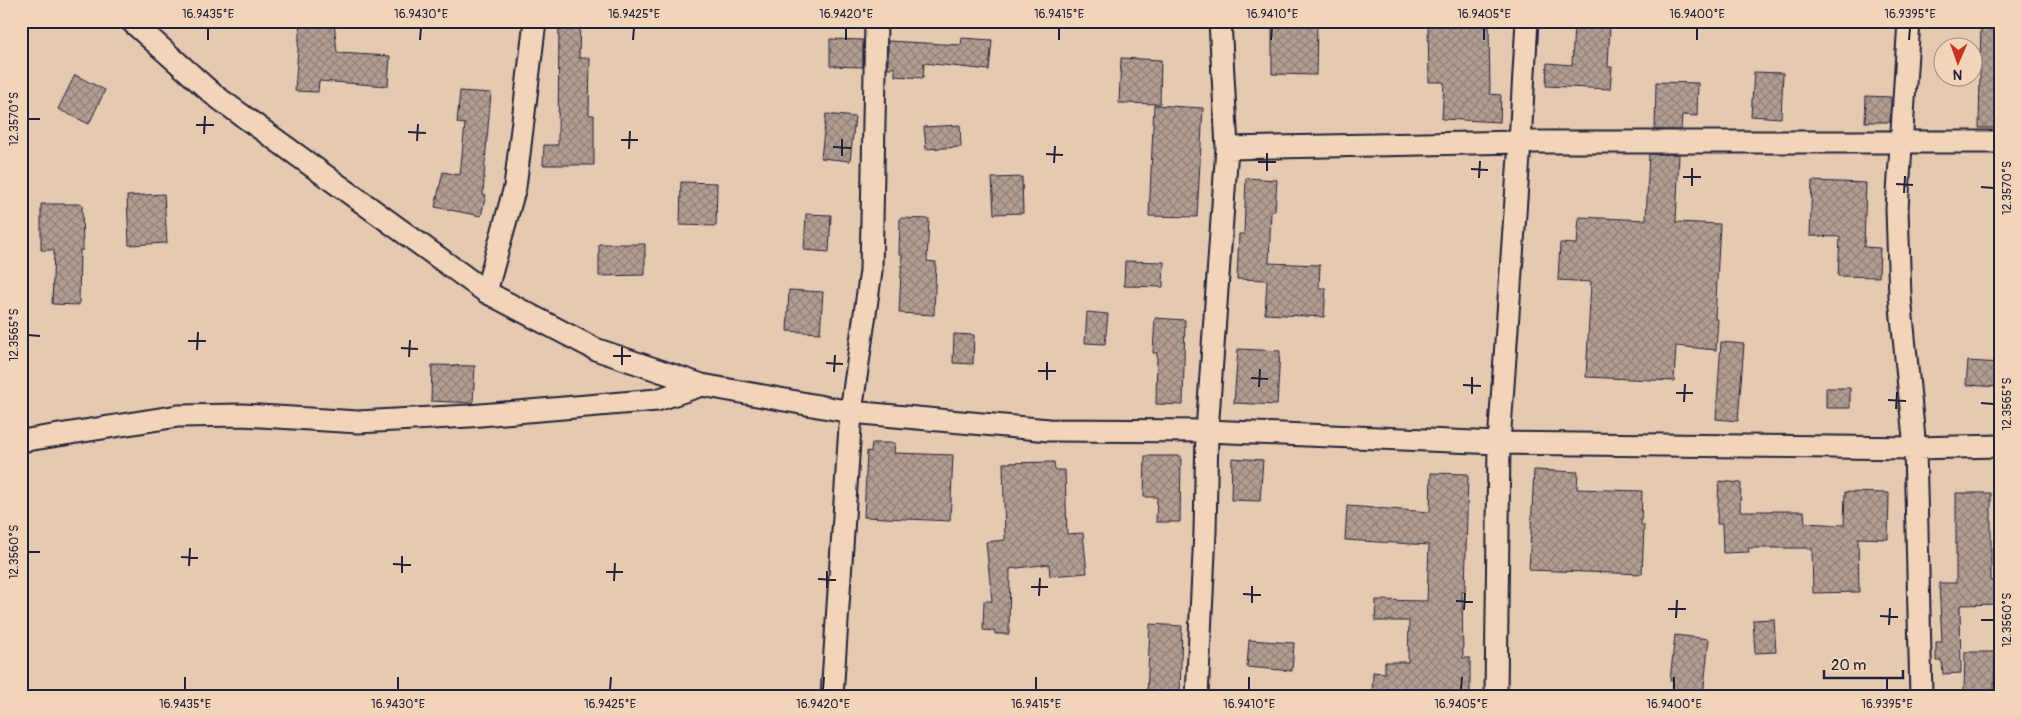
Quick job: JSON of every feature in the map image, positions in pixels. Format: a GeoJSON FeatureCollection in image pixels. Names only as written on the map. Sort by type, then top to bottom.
{"type":"FeatureCollection","features":[{"type":"Feature","properties":{"kind":"street"},"geometry":{"type":"LineString","coordinates":[[131,21],[214,95],[486,292],[595,349],[702,385],[851,412],[1049,430],[1207,431],[1499,443],[1915,448],[2000,446]]}},
{"type":"Feature","properties":{"kind":"street"},"geometry":{"type":"LineString","coordinates":[[486,292],[515,187],[535,21]]}},
{"type":"Feature","properties":{"kind":"street"},"geometry":{"type":"LineString","coordinates":[[830,695],[851,412],[871,271],[876,21]]}},
{"type":"Feature","properties":{"kind":"street"},"geometry":{"type":"LineString","coordinates":[[1197,696],[1205,532],[1207,431],[1228,148],[1220,21]]}},
{"type":"Feature","properties":{"kind":"street"},"geometry":{"type":"LineString","coordinates":[[1496,696],[1499,443],[1520,142],[1526,21]]}},
{"type":"Feature","properties":{"kind":"street"},"geometry":{"type":"LineString","coordinates":[[1909,21],[1897,209],[1900,297],[1915,448],[1921,696]]}},
{"type":"Feature","properties":{"kind":"street"},"geometry":{"type":"LineString","coordinates":[[1228,148],[1520,142],[2000,142]]}},
{"type":"Feature","properties":{"kind":"street"},"geometry":{"type":"LineString","coordinates":[[21,441],[178,416],[243,415],[358,422],[469,416],[657,400],[702,385]]}},
{"type":"Feature","properties":{"kind":"building"},"geometry":{"type":"Polygon","coordinates":[[[300,21],[334,21],[337,53],[390,56],[388,86],[319,81],[318,92],[295,91],[300,21]]]}},
{"type":"Feature","properties":{"kind":"building"},"geometry":{"type":"Polygon","coordinates":[[[559,21],[580,21],[579,58],[590,58],[589,115],[594,115],[594,165],[543,165],[544,145],[558,145],[559,21]]]}},
{"type":"Feature","properties":{"kind":"building"},"geometry":{"type":"Polygon","coordinates":[[[1272,21],[1317,21],[1316,75],[1272,74],[1272,21]]]}},
{"type":"Feature","properties":{"kind":"building"},"geometry":{"type":"Polygon","coordinates":[[[1981,21],[2000,21],[2000,128],[1979,128],[1980,88],[1984,88],[1984,38],[1981,38],[1981,21]]]}},
{"type":"Feature","properties":{"kind":"building"},"geometry":{"type":"Polygon","coordinates":[[[1489,22],[1490,94],[1501,95],[1500,122],[1442,119],[1444,82],[1429,82],[1428,23],[1489,22]]]}},
{"type":"Feature","properties":{"kind":"building"},"geometry":{"type":"Polygon","coordinates":[[[1574,24],[1610,25],[1608,67],[1612,67],[1610,89],[1546,86],[1547,63],[1572,65],[1574,24]]]}},
{"type":"Feature","properties":{"kind":"building"},"geometry":{"type":"Polygon","coordinates":[[[962,38],[992,40],[989,70],[924,63],[923,78],[895,76],[895,68],[888,68],[888,41],[961,45],[962,38]]]}},
{"type":"Feature","properties":{"kind":"building"},"geometry":{"type":"Polygon","coordinates":[[[830,39],[863,40],[863,67],[830,66],[830,39]]]}},
{"type":"Feature","properties":{"kind":"building"},"geometry":{"type":"Polygon","coordinates":[[[1121,58],[1161,60],[1160,104],[1119,103],[1121,58]]]}},
{"type":"Feature","properties":{"kind":"building"},"geometry":{"type":"Polygon","coordinates":[[[1754,72],[1783,73],[1781,118],[1751,116],[1754,72]]]}},
{"type":"Feature","properties":{"kind":"building"},"geometry":{"type":"Polygon","coordinates":[[[75,75],[105,90],[89,124],[58,109],[75,75]]]}},
{"type":"Feature","properties":{"kind":"building"},"geometry":{"type":"Polygon","coordinates":[[[1656,82],[1698,83],[1697,116],[1682,115],[1681,130],[1655,130],[1656,82]]]}},
{"type":"Feature","properties":{"kind":"building"},"geometry":{"type":"Polygon","coordinates":[[[460,91],[491,93],[483,195],[486,195],[481,216],[435,207],[443,172],[460,175],[465,124],[457,123],[460,91]]]}},
{"type":"Feature","properties":{"kind":"building"},"geometry":{"type":"Polygon","coordinates":[[[1866,96],[1891,97],[1890,122],[1865,122],[1866,96]]]}},
{"type":"Feature","properties":{"kind":"building"},"geometry":{"type":"Polygon","coordinates":[[[1154,105],[1203,108],[1197,217],[1149,216],[1154,105]]]}},
{"type":"Feature","properties":{"kind":"building"},"geometry":{"type":"Polygon","coordinates":[[[826,114],[855,117],[850,161],[821,158],[826,114]]]}},
{"type":"Feature","properties":{"kind":"building"},"geometry":{"type":"Polygon","coordinates":[[[960,125],[961,147],[926,149],[924,127],[960,125]]]}},
{"type":"Feature","properties":{"kind":"building"},"geometry":{"type":"Polygon","coordinates":[[[1649,154],[1679,154],[1676,222],[1720,224],[1715,319],[1718,319],[1716,350],[1676,346],[1674,381],[1586,377],[1591,282],[1558,280],[1560,243],[1577,244],[1579,217],[1646,220],[1649,154]]]}},
{"type":"Feature","properties":{"kind":"building"},"geometry":{"type":"Polygon","coordinates":[[[1022,177],[1023,213],[994,214],[992,178],[1022,177]]]}},
{"type":"Feature","properties":{"kind":"building"},"geometry":{"type":"Polygon","coordinates":[[[1246,178],[1277,180],[1275,211],[1271,211],[1269,263],[1320,265],[1319,288],[1326,288],[1324,317],[1265,314],[1267,280],[1237,279],[1239,234],[1244,234],[1246,178]]]}},
{"type":"Feature","properties":{"kind":"building"},"geometry":{"type":"Polygon","coordinates":[[[1812,181],[1866,183],[1864,247],[1880,248],[1879,277],[1838,276],[1840,237],[1810,236],[1812,181]]]}},
{"type":"Feature","properties":{"kind":"building"},"geometry":{"type":"Polygon","coordinates":[[[681,182],[717,183],[716,226],[680,225],[681,182]]]}},
{"type":"Feature","properties":{"kind":"building"},"geometry":{"type":"Polygon","coordinates":[[[164,194],[167,243],[129,245],[127,196],[164,194]]]}},
{"type":"Feature","properties":{"kind":"building"},"geometry":{"type":"Polygon","coordinates":[[[41,204],[82,204],[83,250],[80,250],[79,305],[52,304],[54,250],[41,250],[41,204]]]}},
{"type":"Feature","properties":{"kind":"building"},"geometry":{"type":"Polygon","coordinates":[[[806,214],[831,215],[829,252],[804,250],[806,214]]]}},
{"type":"Feature","properties":{"kind":"building"},"geometry":{"type":"Polygon","coordinates":[[[900,218],[929,219],[927,261],[936,262],[934,315],[899,313],[902,254],[899,254],[900,218]]]}},
{"type":"Feature","properties":{"kind":"building"},"geometry":{"type":"Polygon","coordinates":[[[599,244],[645,244],[645,275],[599,276],[599,244]]]}},
{"type":"Feature","properties":{"kind":"building"},"geometry":{"type":"Polygon","coordinates":[[[1125,261],[1164,262],[1163,287],[1124,286],[1125,261]]]}},
{"type":"Feature","properties":{"kind":"building"},"geometry":{"type":"Polygon","coordinates":[[[789,290],[823,292],[820,333],[787,331],[789,290]]]}},
{"type":"Feature","properties":{"kind":"building"},"geometry":{"type":"Polygon","coordinates":[[[1087,312],[1108,314],[1105,344],[1085,343],[1087,312]]]}},
{"type":"Feature","properties":{"kind":"building"},"geometry":{"type":"Polygon","coordinates":[[[1155,318],[1185,320],[1183,405],[1156,404],[1157,353],[1153,353],[1155,318]]]}},
{"type":"Feature","properties":{"kind":"building"},"geometry":{"type":"Polygon","coordinates":[[[954,334],[974,335],[973,364],[953,363],[954,334]]]}},
{"type":"Feature","properties":{"kind":"building"},"geometry":{"type":"Polygon","coordinates":[[[1721,342],[1744,344],[1738,421],[1716,419],[1721,342]]]}},
{"type":"Feature","properties":{"kind":"building"},"geometry":{"type":"Polygon","coordinates":[[[1238,349],[1280,351],[1277,405],[1234,403],[1238,349]]]}},
{"type":"Feature","properties":{"kind":"building"},"geometry":{"type":"Polygon","coordinates":[[[1968,361],[2000,363],[2000,387],[1966,385],[1968,361]]]}},
{"type":"Feature","properties":{"kind":"building"},"geometry":{"type":"Polygon","coordinates":[[[432,365],[475,366],[473,403],[431,401],[432,365]]]}},
{"type":"Feature","properties":{"kind":"building"},"geometry":{"type":"Polygon","coordinates":[[[1826,388],[1850,388],[1850,408],[1826,408],[1826,388]]]}},
{"type":"Feature","properties":{"kind":"building"},"geometry":{"type":"Polygon","coordinates":[[[872,443],[895,443],[894,453],[953,455],[950,521],[864,517],[867,451],[871,452],[872,443]]]}},
{"type":"Feature","properties":{"kind":"building"},"geometry":{"type":"Polygon","coordinates":[[[1145,456],[1181,456],[1180,522],[1156,522],[1157,497],[1144,497],[1145,456]]]}},
{"type":"Feature","properties":{"kind":"building"},"geometry":{"type":"Polygon","coordinates":[[[1232,458],[1263,460],[1260,501],[1231,500],[1232,458]]]}},
{"type":"Feature","properties":{"kind":"building"},"geometry":{"type":"Polygon","coordinates":[[[1054,462],[1055,470],[1065,470],[1067,534],[1083,533],[1087,573],[1050,576],[1049,564],[1010,569],[1009,634],[995,634],[995,631],[983,630],[984,601],[992,601],[986,542],[1005,540],[1003,463],[1054,462]]]}},
{"type":"Feature","properties":{"kind":"building"},"geometry":{"type":"Polygon","coordinates":[[[1534,470],[1578,472],[1577,489],[1642,491],[1641,525],[1644,525],[1642,574],[1529,570],[1534,470]]]}},
{"type":"Feature","properties":{"kind":"building"},"geometry":{"type":"Polygon","coordinates":[[[1431,473],[1468,474],[1465,592],[1462,592],[1463,658],[1470,658],[1470,696],[1372,696],[1373,672],[1385,673],[1385,662],[1408,662],[1409,621],[1375,621],[1376,600],[1427,601],[1429,545],[1345,540],[1347,506],[1430,512],[1431,473]]]}},
{"type":"Feature","properties":{"kind":"building"},"geometry":{"type":"Polygon","coordinates":[[[1719,481],[1741,483],[1740,511],[1804,511],[1805,523],[1844,525],[1845,492],[1889,493],[1888,539],[1858,538],[1859,592],[1813,593],[1812,548],[1748,548],[1749,552],[1723,553],[1722,524],[1717,524],[1719,481]]]}},
{"type":"Feature","properties":{"kind":"building"},"geometry":{"type":"Polygon","coordinates":[[[1956,493],[1991,493],[1991,581],[2000,581],[2000,604],[1960,605],[1961,673],[1943,674],[1942,661],[1936,661],[1936,642],[1942,642],[1939,583],[1956,583],[1956,493]]]}},
{"type":"Feature","properties":{"kind":"building"},"geometry":{"type":"Polygon","coordinates":[[[1774,619],[1776,652],[1755,653],[1753,620],[1774,619]]]}},
{"type":"Feature","properties":{"kind":"building"},"geometry":{"type":"Polygon","coordinates":[[[1150,624],[1182,626],[1180,696],[1147,696],[1150,624]]]}},
{"type":"Feature","properties":{"kind":"building"},"geometry":{"type":"Polygon","coordinates":[[[1675,635],[1709,639],[1703,696],[1672,696],[1673,681],[1670,681],[1675,635]]]}},
{"type":"Feature","properties":{"kind":"building"},"geometry":{"type":"Polygon","coordinates":[[[1249,640],[1294,643],[1292,671],[1247,667],[1249,640]]]}},
{"type":"Feature","properties":{"kind":"building"},"geometry":{"type":"Polygon","coordinates":[[[1965,652],[1995,652],[1994,694],[1964,693],[1965,652]]]}}]}
